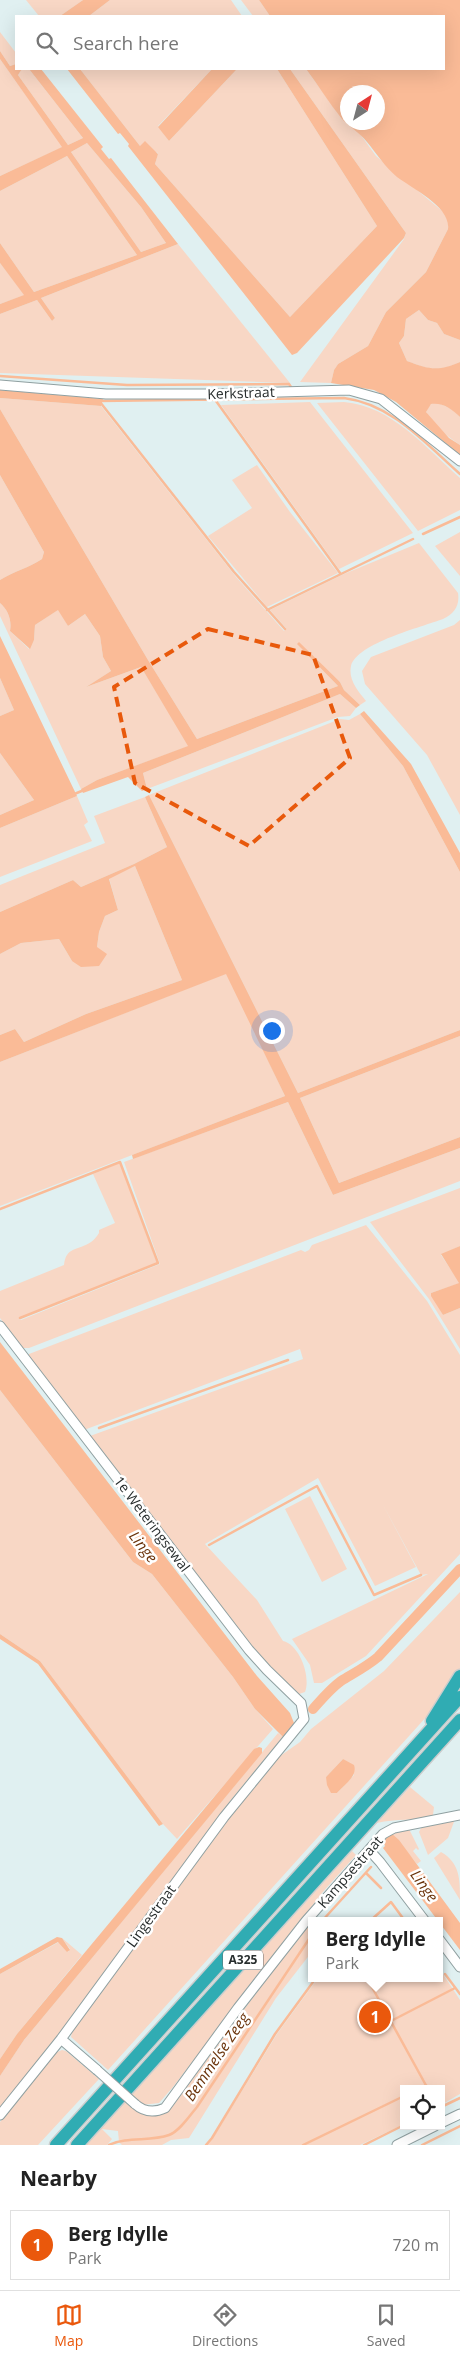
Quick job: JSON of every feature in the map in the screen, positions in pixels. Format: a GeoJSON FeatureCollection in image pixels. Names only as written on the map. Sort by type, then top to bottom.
{"type":"FeatureCollection","features":[{"type":"Feature","properties":{"kind":"highway"},"geometry":{"type":"LineString","coordinates":[[423,1738],[460,1676]]}},
{"type":"Feature","properties":{"kind":"highway","name":"A325"},"geometry":{"type":"LineString","coordinates":[[56,2145],[460,1697]]}},
{"type":"Feature","properties":{"kind":"highway","name":"A325"},"geometry":{"type":"LineString","coordinates":[[77,2145],[460,1720]]}},
{"type":"Feature","properties":{"kind":"street","name":"Kerkstraat"},"geometry":{"type":"LineString","coordinates":[[0,385],[106,394],[214,394],[349,390],[381,399],[399,411],[460,461]]}},
{"type":"Feature","properties":{"kind":"street","name":"1e Weteringsewal"},"geometry":{"type":"LineString","coordinates":[[0,1326],[249,1650],[301,1703],[304,1719]]}},
{"type":"Feature","properties":{"kind":"street","name":"Lingestraat"},"geometry":{"type":"LineString","coordinates":[[0,2115],[61,2039],[224,1817],[304,1719]]}},
{"type":"Feature","properties":{"kind":"street","name":"Kampsestraat"},"geometry":{"type":"LineString","coordinates":[[310,1917],[386,1831],[460,1814]]}},
{"type":"Feature","properties":{"kind":"street"},"geometry":{"type":"LineString","coordinates":[[370,1851],[422,1917]]}},
{"type":"Feature","properties":{"kind":"street","name":"Kampsestraat"},"geometry":{"type":"LineString","coordinates":[[61,2039],[141,2110],[159,2111],[165,2108],[238,2008],[308,1919]]}},
{"type":"Feature","properties":{"kind":"street"},"geometry":{"type":"LineString","coordinates":[[443,1944],[460,1967]]}},
{"type":"Feature","properties":{"kind":"street"},"geometry":{"type":"LineString","coordinates":[[445,2121],[460,2114]]}},
{"type":"Feature","properties":{"kind":"street"},"geometry":{"type":"LineString","coordinates":[[398,2145],[427,2130]]}},
{"type":"Feature","properties":{"kind":"highlighted area"},"geometry":{"type":"Polygon","coordinates":[[[208,629],[313,655],[350,758],[249,846],[135,783],[114,687],[208,629]]]}},
{"type":"Feature","properties":{"kind":"shaded area"},"geometry":{"type":"Polygon","coordinates":[[[26,0],[83,0],[61,15],[38,15],[26,0]]]}},
{"type":"Feature","properties":{"kind":"shaded area"},"geometry":{"type":"Polygon","coordinates":[[[110,0],[231,0],[241,15],[90,15],[110,0]]]}},
{"type":"Feature","properties":{"kind":"shaded area"},"geometry":{"type":"Polygon","coordinates":[[[241,0],[259,0],[269,15],[252,15],[241,0]]]}},
{"type":"Feature","properties":{"kind":"shaded area"},"geometry":{"type":"Polygon","coordinates":[[[0,32],[15,52],[15,64],[10,66],[0,51],[0,32]]]}},
{"type":"Feature","properties":{"kind":"shaded area"},"geometry":{"type":"Polygon","coordinates":[[[0,59],[63,147],[0,176],[0,59]]]}},
{"type":"Feature","properties":{"kind":"shaded area"},"geometry":{"type":"Polygon","coordinates":[[[21,70],[30,70],[83,138],[68,145],[18,75],[21,70]]]}},
{"type":"Feature","properties":{"kind":"shaded area"},"geometry":{"type":"Polygon","coordinates":[[[81,70],[211,70],[158,126],[169,141],[236,70],[278,70],[377,226],[290,317],[155,164],[158,153],[140,146],[81,70]]]}},
{"type":"Feature","properties":{"kind":"shaded area"},"geometry":{"type":"Polygon","coordinates":[[[291,70],[307,70],[340,115],[340,130],[356,130],[376,156],[447,215],[449,221],[448,229],[426,272],[386,312],[368,346],[338,364],[334,370],[331,383],[300,382],[404,239],[406,233],[291,70]]]}},
{"type":"Feature","properties":{"kind":"shaded area"},"geometry":{"type":"Polygon","coordinates":[[[87,143],[141,207],[166,243],[141,252],[71,152],[87,143]]]}},
{"type":"Feature","properties":{"kind":"shaded area"},"geometry":{"type":"Polygon","coordinates":[[[67,156],[137,255],[34,292],[0,243],[0,191],[67,156]]]}},
{"type":"Feature","properties":{"kind":"shaded area"},"geometry":{"type":"Polygon","coordinates":[[[178,244],[290,383],[0,373],[0,314],[37,300],[52,321],[55,318],[41,298],[178,244]]]}},
{"type":"Feature","properties":{"kind":"shaded area"},"geometry":{"type":"Polygon","coordinates":[[[0,263],[25,295],[0,304],[0,263]]]}},
{"type":"Feature","properties":{"kind":"shaded area"},"geometry":{"type":"Polygon","coordinates":[[[419,310],[428,320],[437,323],[444,334],[460,340],[460,362],[445,368],[433,369],[407,361],[399,343],[404,336],[406,319],[419,310]]]}},
{"type":"Feature","properties":{"kind":"shaded area"},"geometry":{"type":"Polygon","coordinates":[[[0,398],[101,406],[236,577],[284,631],[286,628],[270,610],[344,574],[419,543],[458,593],[457,606],[450,615],[443,619],[377,643],[356,658],[350,671],[354,685],[366,701],[360,705],[344,690],[340,682],[297,644],[338,686],[197,739],[148,660],[0,409],[0,398]]]}},
{"type":"Feature","properties":{"kind":"shaded area"},"geometry":{"type":"Polygon","coordinates":[[[310,402],[413,533],[339,569],[221,405],[310,402]]]}},
{"type":"Feature","properties":{"kind":"shaded area"},"geometry":{"type":"Polygon","coordinates":[[[344,402],[378,411],[393,420],[421,442],[460,478],[460,510],[418,531],[317,403],[344,402]]]}},
{"type":"Feature","properties":{"kind":"shaded area"},"geometry":{"type":"Polygon","coordinates":[[[437,402],[453,410],[460,417],[460,445],[441,430],[426,412],[430,405],[437,402]]]}},
{"type":"Feature","properties":{"kind":"shaded area"},"geometry":{"type":"Polygon","coordinates":[[[257,465],[290,512],[338,573],[267,607],[208,536],[252,508],[232,480],[257,465]]]}},
{"type":"Feature","properties":{"kind":"shaded area"},"geometry":{"type":"Polygon","coordinates":[[[0,475],[44,552],[42,559],[0,580],[0,475]]]}},
{"type":"Feature","properties":{"kind":"shaded area"},"geometry":{"type":"Polygon","coordinates":[[[460,532],[460,576],[435,546],[460,532]]]}},
{"type":"Feature","properties":{"kind":"shaded area"},"geometry":{"type":"Polygon","coordinates":[[[0,603],[9,616],[10,631],[29,649],[34,640],[35,625],[59,609],[68,626],[85,614],[100,636],[103,657],[111,671],[86,687],[141,667],[189,746],[97,780],[81,789],[0,616],[0,603]]]}},
{"type":"Feature","properties":{"kind":"shaded area"},"geometry":{"type":"Polygon","coordinates":[[[460,620],[460,815],[427,755],[365,684],[362,671],[371,657],[454,625],[460,620]]]}},
{"type":"Feature","properties":{"kind":"shaded area"},"geometry":{"type":"Polygon","coordinates":[[[0,678],[14,710],[0,716],[0,678]]]}},
{"type":"Feature","properties":{"kind":"shaded area"},"geometry":{"type":"Polygon","coordinates":[[[340,694],[356,708],[350,716],[338,717],[147,789],[143,773],[340,694]]]}},
{"type":"Feature","properties":{"kind":"shaded area"},"geometry":{"type":"Polygon","coordinates":[[[360,714],[403,766],[460,872],[460,1030],[298,1093],[149,795],[340,719],[349,720],[360,714]]]}},
{"type":"Feature","properties":{"kind":"shaded area"},"geometry":{"type":"Polygon","coordinates":[[[0,753],[34,800],[0,815],[0,753]]]}},
{"type":"Feature","properties":{"kind":"shaded area"},"geometry":{"type":"Polygon","coordinates":[[[77,796],[88,822],[84,825],[92,841],[0,877],[0,828],[77,796]]]}},
{"type":"Feature","properties":{"kind":"shaded area"},"geometry":{"type":"Polygon","coordinates":[[[145,797],[167,847],[81,887],[73,880],[0,912],[0,885],[105,843],[94,816],[145,797]]]}},
{"type":"Feature","properties":{"kind":"shaded area"},"geometry":{"type":"Polygon","coordinates":[[[135,866],[182,980],[86,1014],[24,1042],[15,1029],[0,1035],[0,954],[21,943],[59,939],[72,961],[97,947],[99,932],[105,916],[118,910],[109,878],[135,866]]]}},
{"type":"Feature","properties":{"kind":"shaded area"},"geometry":{"type":"Polygon","coordinates":[[[227,973],[285,1096],[0,1206],[0,1062],[227,973]]]}},
{"type":"Feature","properties":{"kind":"shaded area"},"geometry":{"type":"Polygon","coordinates":[[[460,1036],[460,1137],[339,1183],[300,1098],[460,1036]]]}},
{"type":"Feature","properties":{"kind":"shaded area"},"geometry":{"type":"Polygon","coordinates":[[[288,1102],[333,1195],[460,1148],[460,1181],[29,1348],[23,1348],[0,1318],[0,1291],[64,1265],[65,1259],[70,1252],[91,1242],[99,1233],[99,1230],[115,1223],[93,1174],[120,1163],[157,1263],[19,1319],[21,1320],[160,1264],[124,1162],[288,1102]]]}},
{"type":"Feature","properties":{"kind":"shaded area"},"geometry":{"type":"Polygon","coordinates":[[[460,1188],[460,1246],[441,1255],[460,1283],[431,1293],[443,1315],[460,1308],[460,1349],[429,1299],[370,1222],[460,1188]]]}},
{"type":"Feature","properties":{"kind":"shaded area"},"geometry":{"type":"Polygon","coordinates":[[[366,1225],[427,1301],[460,1355],[460,1554],[366,1656],[322,1683],[314,1683],[310,1665],[292,1639],[428,1574],[421,1575],[382,1503],[416,1567],[375,1586],[318,1478],[205,1544],[257,1600],[283,1641],[289,1644],[299,1655],[305,1670],[306,1686],[305,1692],[296,1695],[266,1665],[90,1436],[303,1359],[300,1349],[84,1430],[28,1357],[29,1354],[301,1250],[305,1252],[312,1245],[366,1225]]]}},
{"type":"Feature","properties":{"kind":"shaded area"},"geometry":{"type":"Polygon","coordinates":[[[0,1390],[133,1562],[152,1574],[233,1677],[255,1709],[273,1729],[177,1839],[163,1824],[40,1661],[0,1634],[0,1390]]]}},
{"type":"Feature","properties":{"kind":"shaded area"},"geometry":{"type":"Polygon","coordinates":[[[310,1496],[347,1569],[322,1582],[285,1509],[310,1496]]]}},
{"type":"Feature","properties":{"kind":"shaded area"},"geometry":{"type":"Polygon","coordinates":[[[460,1592],[460,1674],[446,1695],[108,2070],[71,2037],[72,2032],[232,1811],[273,1761],[300,1742],[311,1729],[384,1671],[460,1592]],[[343,1759],[326,1777],[337,1793],[354,1775],[343,1759]]]}},
{"type":"Feature","properties":{"kind":"shaded area"},"geometry":{"type":"Polygon","coordinates":[[[278,1733],[283,1737],[231,1800],[16,2092],[0,2109],[0,2076],[24,2040],[278,1733]]]}},
{"type":"Feature","properties":{"kind":"shaded area"},"geometry":{"type":"Polygon","coordinates":[[[410,1787],[434,1807],[433,1815],[377,1823],[410,1787]]]}},
{"type":"Feature","properties":{"kind":"shaded area"},"geometry":{"type":"Polygon","coordinates":[[[455,1819],[448,1838],[428,1855],[419,1832],[422,1826],[455,1819]]]}},
{"type":"Feature","properties":{"kind":"shaded area"},"geometry":{"type":"Polygon","coordinates":[[[409,1829],[419,1849],[416,1848],[413,1851],[421,1861],[417,1864],[391,1833],[409,1829]]]}},
{"type":"Feature","properties":{"kind":"shaded area"},"geometry":{"type":"Polygon","coordinates":[[[352,1851],[356,1855],[322,1893],[173,2087],[159,2103],[142,2105],[131,2095],[352,1851]]]}},
{"type":"Feature","properties":{"kind":"shaded area"},"geometry":{"type":"Polygon","coordinates":[[[441,1852],[452,1861],[458,1872],[460,1900],[434,1858],[441,1852]]]}},
{"type":"Feature","properties":{"kind":"shaded area"},"geometry":{"type":"Polygon","coordinates":[[[305,1927],[308,1928],[308,1957],[276,1998],[189,2138],[171,2140],[162,2145],[122,2145],[119,2142],[118,2131],[102,2129],[112,2139],[107,2145],[86,2145],[125,2102],[142,2113],[154,2115],[160,2114],[172,2107],[305,1927]]]}},
{"type":"Feature","properties":{"kind":"shaded area"},"geometry":{"type":"Polygon","coordinates":[[[62,1938],[82,1955],[17,2034],[0,2059],[0,1974],[59,1942],[68,1952],[70,1949],[62,1938]]]}},
{"type":"Feature","properties":{"kind":"shaded area"},"geometry":{"type":"Polygon","coordinates":[[[443,1974],[460,2000],[460,2094],[445,2103],[445,2085],[400,2085],[400,2126],[360,2145],[206,2145],[213,2138],[277,2034],[315,1982],[443,1982],[443,1974]]]}},
{"type":"Feature","properties":{"kind":"shaded area"},"geometry":{"type":"Polygon","coordinates":[[[62,2050],[66,2051],[99,2079],[38,2145],[0,2145],[0,2122],[55,2053],[62,2050]]]}},
{"type":"Feature","properties":{"kind":"water"},"geometry":{"type":"Polygon","coordinates":[[[83,0],[110,0],[90,15],[61,15],[83,0]]]}},
{"type":"Feature","properties":{"kind":"water"},"geometry":{"type":"Polygon","coordinates":[[[259,0],[460,0],[460,340],[444,334],[437,323],[428,320],[419,310],[406,319],[404,336],[399,343],[407,361],[421,366],[439,368],[460,362],[460,417],[450,409],[439,404],[431,404],[426,412],[449,438],[460,445],[460,455],[396,402],[374,390],[331,383],[334,370],[338,364],[368,346],[386,312],[426,272],[448,229],[444,213],[430,199],[397,177],[354,130],[385,130],[385,85],[340,85],[340,116],[307,70],[445,70],[445,15],[269,15],[259,0]]]}},
{"type":"Feature","properties":{"kind":"water"},"geometry":{"type":"Polygon","coordinates":[[[0,51],[10,66],[15,64],[15,70],[21,70],[18,75],[68,145],[83,138],[30,70],[42,70],[103,147],[101,149],[109,159],[111,158],[178,244],[41,298],[55,318],[52,321],[37,300],[0,314],[0,304],[24,295],[0,263],[0,243],[34,292],[137,255],[67,156],[0,191],[0,176],[62,147],[0,59],[0,51]],[[87,143],[71,152],[141,252],[166,243],[141,207],[87,143]]]}},
{"type":"Feature","properties":{"kind":"water"},"geometry":{"type":"Polygon","coordinates":[[[68,70],[81,70],[140,146],[145,141],[158,154],[155,164],[290,317],[377,226],[278,70],[291,70],[406,233],[404,238],[297,353],[292,355],[128,146],[129,144],[120,133],[118,134],[68,70]]]}},
{"type":"Feature","properties":{"kind":"water"},"geometry":{"type":"Polygon","coordinates":[[[211,70],[236,70],[169,141],[158,127],[211,70]]]}},
{"type":"Feature","properties":{"kind":"water"},"geometry":{"type":"Polygon","coordinates":[[[0,390],[103,399],[101,406],[0,398],[0,390]]]}},
{"type":"Feature","properties":{"kind":"water"},"geometry":{"type":"Polygon","coordinates":[[[0,409],[148,660],[197,739],[338,686],[297,644],[299,642],[340,682],[344,690],[360,705],[356,708],[340,694],[143,773],[147,789],[142,791],[128,777],[83,793],[81,789],[97,780],[188,746],[141,667],[86,687],[111,671],[103,657],[100,636],[85,614],[68,626],[58,610],[35,625],[34,640],[30,649],[10,631],[9,616],[0,603],[0,580],[42,559],[44,552],[0,475],[0,409]]]}},
{"type":"Feature","properties":{"kind":"water"},"geometry":{"type":"Polygon","coordinates":[[[0,636],[77,796],[0,828],[0,815],[34,800],[0,753],[0,716],[14,710],[0,678],[0,636]]]}},
{"type":"Feature","properties":{"kind":"water"},"geometry":{"type":"Polygon","coordinates":[[[364,711],[411,764],[460,853],[460,872],[403,766],[360,714],[364,711]]]}},
{"type":"Feature","properties":{"kind":"water"},"geometry":{"type":"Polygon","coordinates":[[[149,795],[298,1093],[460,1030],[460,1036],[300,1098],[339,1183],[460,1137],[460,1148],[333,1195],[288,1102],[133,1159],[132,1155],[285,1096],[226,974],[0,1062],[0,1035],[15,1029],[24,1042],[86,1014],[182,980],[135,866],[109,879],[118,910],[105,916],[99,932],[97,947],[107,954],[99,966],[81,967],[72,961],[59,939],[21,943],[0,954],[0,912],[73,880],[81,887],[167,847],[145,797],[149,795]]]}},
{"type":"Feature","properties":{"kind":"water"},"geometry":{"type":"Polygon","coordinates":[[[460,1246],[460,1308],[443,1315],[431,1293],[459,1283],[441,1254],[460,1246]]]}},
{"type":"Feature","properties":{"kind":"water","name":"Linge"},"geometry":{"type":"Polygon","coordinates":[[[0,1342],[257,1676],[290,1713],[294,1723],[283,1737],[255,1709],[233,1677],[152,1574],[133,1562],[0,1390],[0,1342]]]}},
{"type":"Feature","properties":{"kind":"water"},"geometry":{"type":"Polygon","coordinates":[[[0,1634],[40,1661],[163,1824],[159,1826],[38,1664],[0,1639],[0,1634]]]}},
{"type":"Feature","properties":{"kind":"water"},"geometry":{"type":"Polygon","coordinates":[[[262,1748],[262,1753],[24,2040],[0,2076],[0,2059],[17,2034],[254,1749],[262,1748]]]}},
{"type":"Feature","properties":{"kind":"water"},"geometry":{"type":"Polygon","coordinates":[[[343,1759],[354,1765],[354,1773],[337,1793],[331,1793],[326,1777],[343,1759]]]}},
{"type":"Feature","properties":{"kind":"water","name":"Linge"},"geometry":{"type":"Polygon","coordinates":[[[391,1833],[399,1840],[460,1923],[460,1950],[443,1927],[443,1917],[435,1917],[383,1848],[385,1846],[383,1842],[391,1833]]]}},
{"type":"Feature","properties":{"kind":"water"},"geometry":{"type":"Polygon","coordinates":[[[57,1937],[62,1938],[70,1950],[67,1952],[58,1942],[0,1974],[0,1969],[57,1937]]]}},
{"type":"Feature","properties":{"kind":"waterway"},"geometry":{"type":"LineString","coordinates":[[0,376],[127,385],[289,384],[291,387]]}},
{"type":"Feature","properties":{"kind":"waterway"},"geometry":{"type":"LineString","coordinates":[[99,401],[344,398],[377,408],[393,417],[421,438],[460,474]]}},
{"type":"Feature","properties":{"kind":"waterway"},"geometry":{"type":"LineString","coordinates":[[216,401],[340,573]]}},
{"type":"Feature","properties":{"kind":"waterway"},"geometry":{"type":"LineString","coordinates":[[100,402],[234,572],[285,629]]}},
{"type":"Feature","properties":{"kind":"waterway"},"geometry":{"type":"LineString","coordinates":[[423,534],[460,517]]}},
{"type":"Feature","properties":{"kind":"waterway"},"geometry":{"type":"LineString","coordinates":[[267,610],[413,539]]}},
{"type":"Feature","properties":{"kind":"waterway"},"geometry":{"type":"LineString","coordinates":[[72,795],[84,790]]}},
{"type":"Feature","properties":{"kind":"waterway"},"geometry":{"type":"LineString","coordinates":[[0,1209],[120,1162],[158,1263],[20,1318]]}},
{"type":"Feature","properties":{"kind":"waterway"},"geometry":{"type":"LineString","coordinates":[[99,1428],[288,1360]]}},
{"type":"Feature","properties":{"kind":"waterway"},"geometry":{"type":"LineString","coordinates":[[209,1545],[317,1486],[374,1595],[421,1575]]}},
{"type":"Feature","properties":{"kind":"waterway"},"geometry":{"type":"LineString","coordinates":[[313,1709],[337,1684],[378,1657],[460,1569]]}},
{"type":"Feature","properties":{"kind":"waterway","name":"Bemmelse Zeeg"},"geometry":{"type":"LineString","coordinates":[[326,1917],[371,1867]]}},
{"type":"Feature","properties":{"kind":"waterway"},"geometry":{"type":"LineString","coordinates":[[366,1873],[381,1888]]}},
{"type":"Feature","properties":{"kind":"waterway"},"geometry":{"type":"LineString","coordinates":[[374,1917],[391,1902],[402,1917]]}},
{"type":"Feature","properties":{"kind":"waterway","name":"Bemmelse Zeeg"},"geometry":{"type":"LineString","coordinates":[[109,2145],[116,2142],[162,2137],[173,2133],[181,2126],[197,2107],[308,1940]]}},
{"type":"Feature","properties":{"kind":"waterway"},"geometry":{"type":"LineString","coordinates":[[445,1974],[460,1994]]}},
{"type":"Feature","properties":{"kind":"waterway"},"geometry":{"type":"LineString","coordinates":[[206,2145],[275,2034],[313,1982]]}},
{"type":"Feature","properties":{"kind":"waterway"},"geometry":{"type":"LineString","coordinates":[[369,1982],[426,2085]]}},
{"type":"Feature","properties":{"kind":"waterway"},"geometry":{"type":"LineString","coordinates":[[391,2021],[455,1988]]}},
{"type":"Feature","properties":{"kind":"waterway"},"geometry":{"type":"LineString","coordinates":[[303,2145],[400,2098]]}},
{"type":"Feature","properties":{"kind":"waterway"},"geometry":{"type":"LineString","coordinates":[[445,2105],[460,2098]]}},
{"type":"Feature","properties":{"kind":"waterway"},"geometry":{"type":"LineString","coordinates":[[422,2145],[460,2126]]}},
{"type":"Feature","properties":{"kind":"waterway"},"geometry":{"type":"LineString","coordinates":[[364,2145],[400,2127]]}},
{"type":"Feature","properties":{"kind":"place","name":"Berg Idylle"},"geometry":{"type":"Point","coordinates":[375,2017]}}]}
